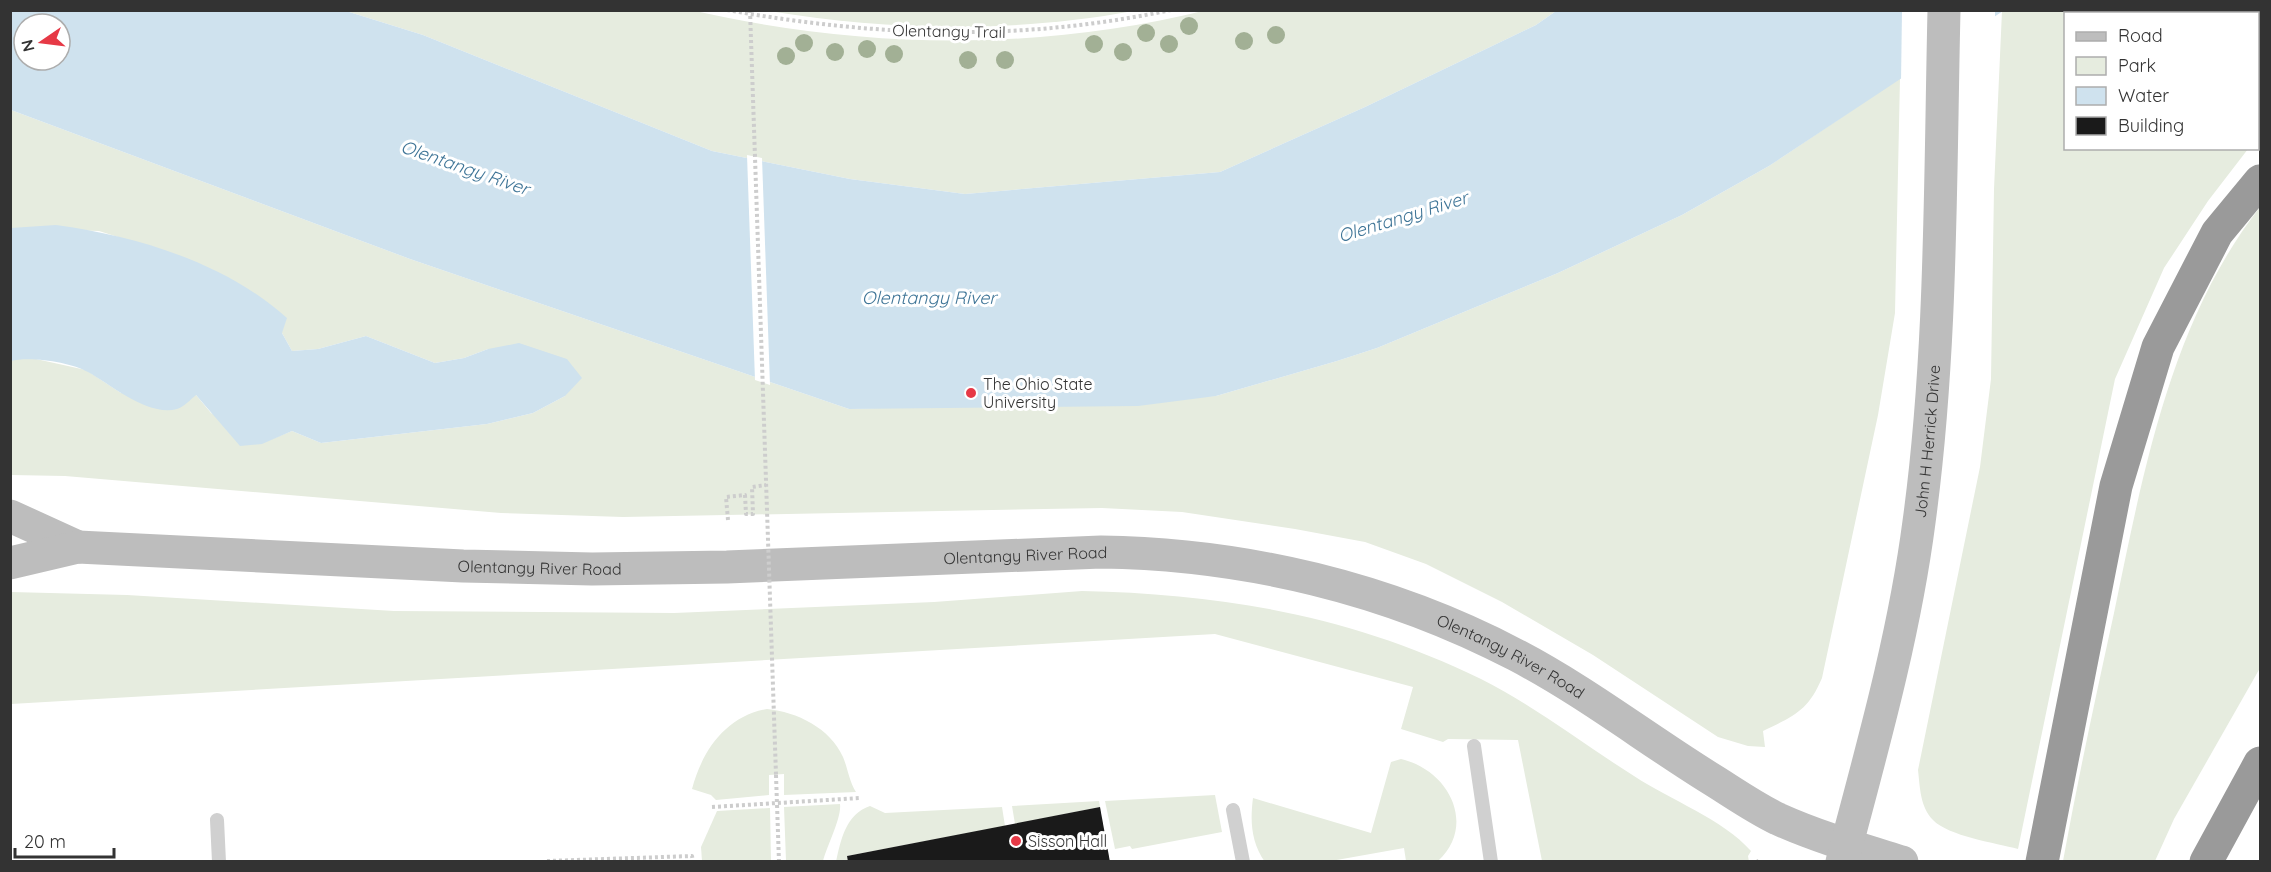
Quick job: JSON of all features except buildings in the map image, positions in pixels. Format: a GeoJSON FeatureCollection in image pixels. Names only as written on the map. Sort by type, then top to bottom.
{"type":"FeatureCollection","features":[{"type":"Feature","properties":{"kind":"highway"},"geometry":{"type":"LineString","coordinates":[[2042,861],[2116,486],[2158,347],[2217,233],[2260,181]]}},
{"type":"Feature","properties":{"kind":"highway"},"geometry":{"type":"LineString","coordinates":[[2206,861],[2260,764]]}},
{"type":"Feature","properties":{"kind":"main road","name":"John H Herrick Drive"},"geometry":{"type":"LineString","coordinates":[[1844,854],[1887,692],[1919,522],[1929,439],[1939,237],[1944,10]]}},
{"type":"Feature","properties":{"kind":"main road","name":"Olentangy River Road"},"geometry":{"type":"LineString","coordinates":[[10,516],[78,547]]}},
{"type":"Feature","properties":{"kind":"main road","name":"Olentangy River Road"},"geometry":{"type":"LineString","coordinates":[[10,563],[78,547],[463,566],[592,569],[727,567],[1101,552],[1158,553],[1227,561],[1339,585],[1461,628],[1517,656],[1576,691],[1749,803],[1844,854],[1902,861]]}},
{"type":"Feature","properties":{"kind":"lane"},"geometry":{"type":"LineString","coordinates":[[1474,746],[1491,861]]}},
{"type":"Feature","properties":{"kind":"lane"},"geometry":{"type":"LineString","coordinates":[[1233,810],[1242,861]]}},
{"type":"Feature","properties":{"kind":"lane"},"geometry":{"type":"LineString","coordinates":[[217,820],[219,861]]}},
{"type":"Feature","properties":{"kind":"path","name":"Olentangy Trail"},"geometry":{"type":"LineString","coordinates":[[727,10],[789,21],[933,34],[1029,32],[1127,20],[1171,10]]}},
{"type":"Feature","properties":{"kind":"path"},"geometry":{"type":"LineString","coordinates":[[750,10],[779,861]]}},
{"type":"Feature","properties":{"kind":"path"},"geometry":{"type":"LineString","coordinates":[[728,520],[726,497],[745,495],[746,514],[753,514],[752,487],[766,485]]}},
{"type":"Feature","properties":{"kind":"path"},"geometry":{"type":"LineString","coordinates":[[712,807],[777,801],[860,798]]}},
{"type":"Feature","properties":{"kind":"path"},"geometry":{"type":"LineString","coordinates":[[547,861],[692,856],[693,861]]}},
{"type":"Feature","properties":{"kind":"green space"},"geometry":{"type":"Polygon","coordinates":[[[691,10],[755,23],[819,32],[884,38],[949,40],[1014,39],[1079,33],[1144,24],[1207,10],[1556,11],[1536,25],[1365,107],[1220,172],[965,194],[850,179],[712,151],[423,35],[346,11],[691,10]]]}},
{"type":"Feature","properties":{"kind":"green space"},"geometry":{"type":"Polygon","coordinates":[[[769,11],[1133,11],[1043,23],[951,27],[859,23],[769,11]]]}},
{"type":"Feature","properties":{"kind":"green space"},"geometry":{"type":"Polygon","coordinates":[[[2002,11],[2260,11],[2259,136],[2259,12],[2064,12],[2064,150],[2247,150],[2208,201],[2164,268],[2115,379],[2018,849],[1961,835],[1940,826],[1925,809],[1918,770],[1980,467],[1991,379],[1994,189],[2002,11]]]}},
{"type":"Feature","properties":{"kind":"green space"},"geometry":{"type":"Polygon","coordinates":[[[1900,78],[1895,313],[1878,415],[1822,678],[1811,698],[1799,711],[1763,731],[1765,747],[1748,746],[1718,737],[1593,655],[1502,602],[1426,564],[1365,542],[1295,529],[1182,512],[1102,508],[623,517],[501,513],[65,476],[11,475],[10,361],[27,357],[86,370],[121,393],[196,395],[211,413],[262,443],[292,431],[321,443],[487,424],[533,413],[565,396],[488,349],[464,358],[435,363],[366,336],[318,349],[292,351],[282,333],[178,256],[99,231],[11,228],[11,110],[410,259],[849,409],[1216,396],[1337,361],[1377,348],[1558,273],[1682,215],[1769,166],[1900,78]]]}},
{"type":"Feature","properties":{"kind":"green space"},"geometry":{"type":"Polygon","coordinates":[[[2260,207],[2260,668],[2174,819],[2155,861],[2063,861],[2136,507],[2164,401],[2203,299],[2229,252],[2260,207]]]}},
{"type":"Feature","properties":{"kind":"green space"},"geometry":{"type":"Polygon","coordinates":[[[1082,591],[1186,597],[1286,612],[1336,624],[1433,657],[1501,690],[1540,713],[1648,785],[1726,829],[1751,851],[1748,856],[1749,862],[1542,861],[1518,740],[1448,739],[1443,742],[1401,729],[1413,687],[1215,634],[11,704],[11,592],[127,595],[394,611],[674,613],[934,602],[1082,591]]]}},
{"type":"Feature","properties":{"kind":"green space"},"geometry":{"type":"Polygon","coordinates":[[[767,709],[801,718],[830,738],[843,757],[856,792],[784,795],[784,774],[769,775],[769,795],[716,800],[711,795],[692,789],[702,761],[718,737],[739,719],[767,709]]]}},
{"type":"Feature","properties":{"kind":"green space"},"geometry":{"type":"Polygon","coordinates":[[[1401,759],[1418,765],[1433,775],[1444,787],[1452,801],[1456,816],[1455,831],[1450,847],[1438,861],[1406,861],[1404,848],[1331,861],[1265,862],[1254,839],[1253,798],[1371,833],[1391,762],[1401,759]]]}},
{"type":"Feature","properties":{"kind":"green space"},"geometry":{"type":"Polygon","coordinates":[[[1215,795],[1222,832],[1132,849],[1130,846],[1115,849],[1105,801],[1215,795]]]}},
{"type":"Feature","properties":{"kind":"green space"},"geometry":{"type":"Polygon","coordinates":[[[1099,801],[1100,807],[1015,824],[1012,806],[1099,801]]]}},
{"type":"Feature","properties":{"kind":"green space"},"geometry":{"type":"Polygon","coordinates":[[[840,804],[837,824],[823,861],[786,861],[784,807],[840,804]]]}},
{"type":"Feature","properties":{"kind":"green space"},"geometry":{"type":"Polygon","coordinates":[[[870,806],[885,813],[1002,807],[1005,826],[847,856],[848,861],[836,862],[850,821],[870,806]]]}},
{"type":"Feature","properties":{"kind":"green space"},"geometry":{"type":"Polygon","coordinates":[[[770,808],[771,861],[702,861],[701,847],[717,811],[770,808]]]}},
{"type":"Feature","properties":{"kind":"water","name":"Olentangy River"},"geometry":{"type":"Polygon","coordinates":[[[10,11],[346,11],[423,35],[712,151],[850,179],[965,194],[1220,172],[1365,107],[1536,25],[1556,11],[2003,11],[1769,166],[1682,215],[1558,273],[1377,348],[1216,396],[1138,406],[849,409],[410,259],[11,110],[10,11]]]}},
{"type":"Feature","properties":{"kind":"water"},"geometry":{"type":"Polygon","coordinates":[[[56,225],[118,236],[149,245],[208,267],[237,282],[287,318],[282,333],[292,351],[318,349],[366,336],[435,363],[464,358],[488,349],[519,343],[567,359],[582,378],[565,396],[533,413],[487,424],[321,443],[292,431],[262,444],[240,446],[196,395],[177,409],[155,408],[131,398],[88,372],[71,365],[39,360],[11,361],[11,228],[56,225]]]}},
{"type":"Feature","properties":{"kind":"pier"},"geometry":{"type":"Polygon","coordinates":[[[1902,11],[1995,11],[1995,19],[1901,82],[1902,11]]]}},
{"type":"Feature","properties":{"kind":"pier"},"geometry":{"type":"Polygon","coordinates":[[[747,155],[762,158],[770,385],[755,380],[747,155]]]}},
{"type":"Feature","properties":{"kind":"place","name":"The Ohio State University"},"geometry":{"type":"Point","coordinates":[971,393]}},
{"type":"Feature","properties":{"kind":"place","name":"Sisson Hall"},"geometry":{"type":"Point","coordinates":[1016,841]}}]}
